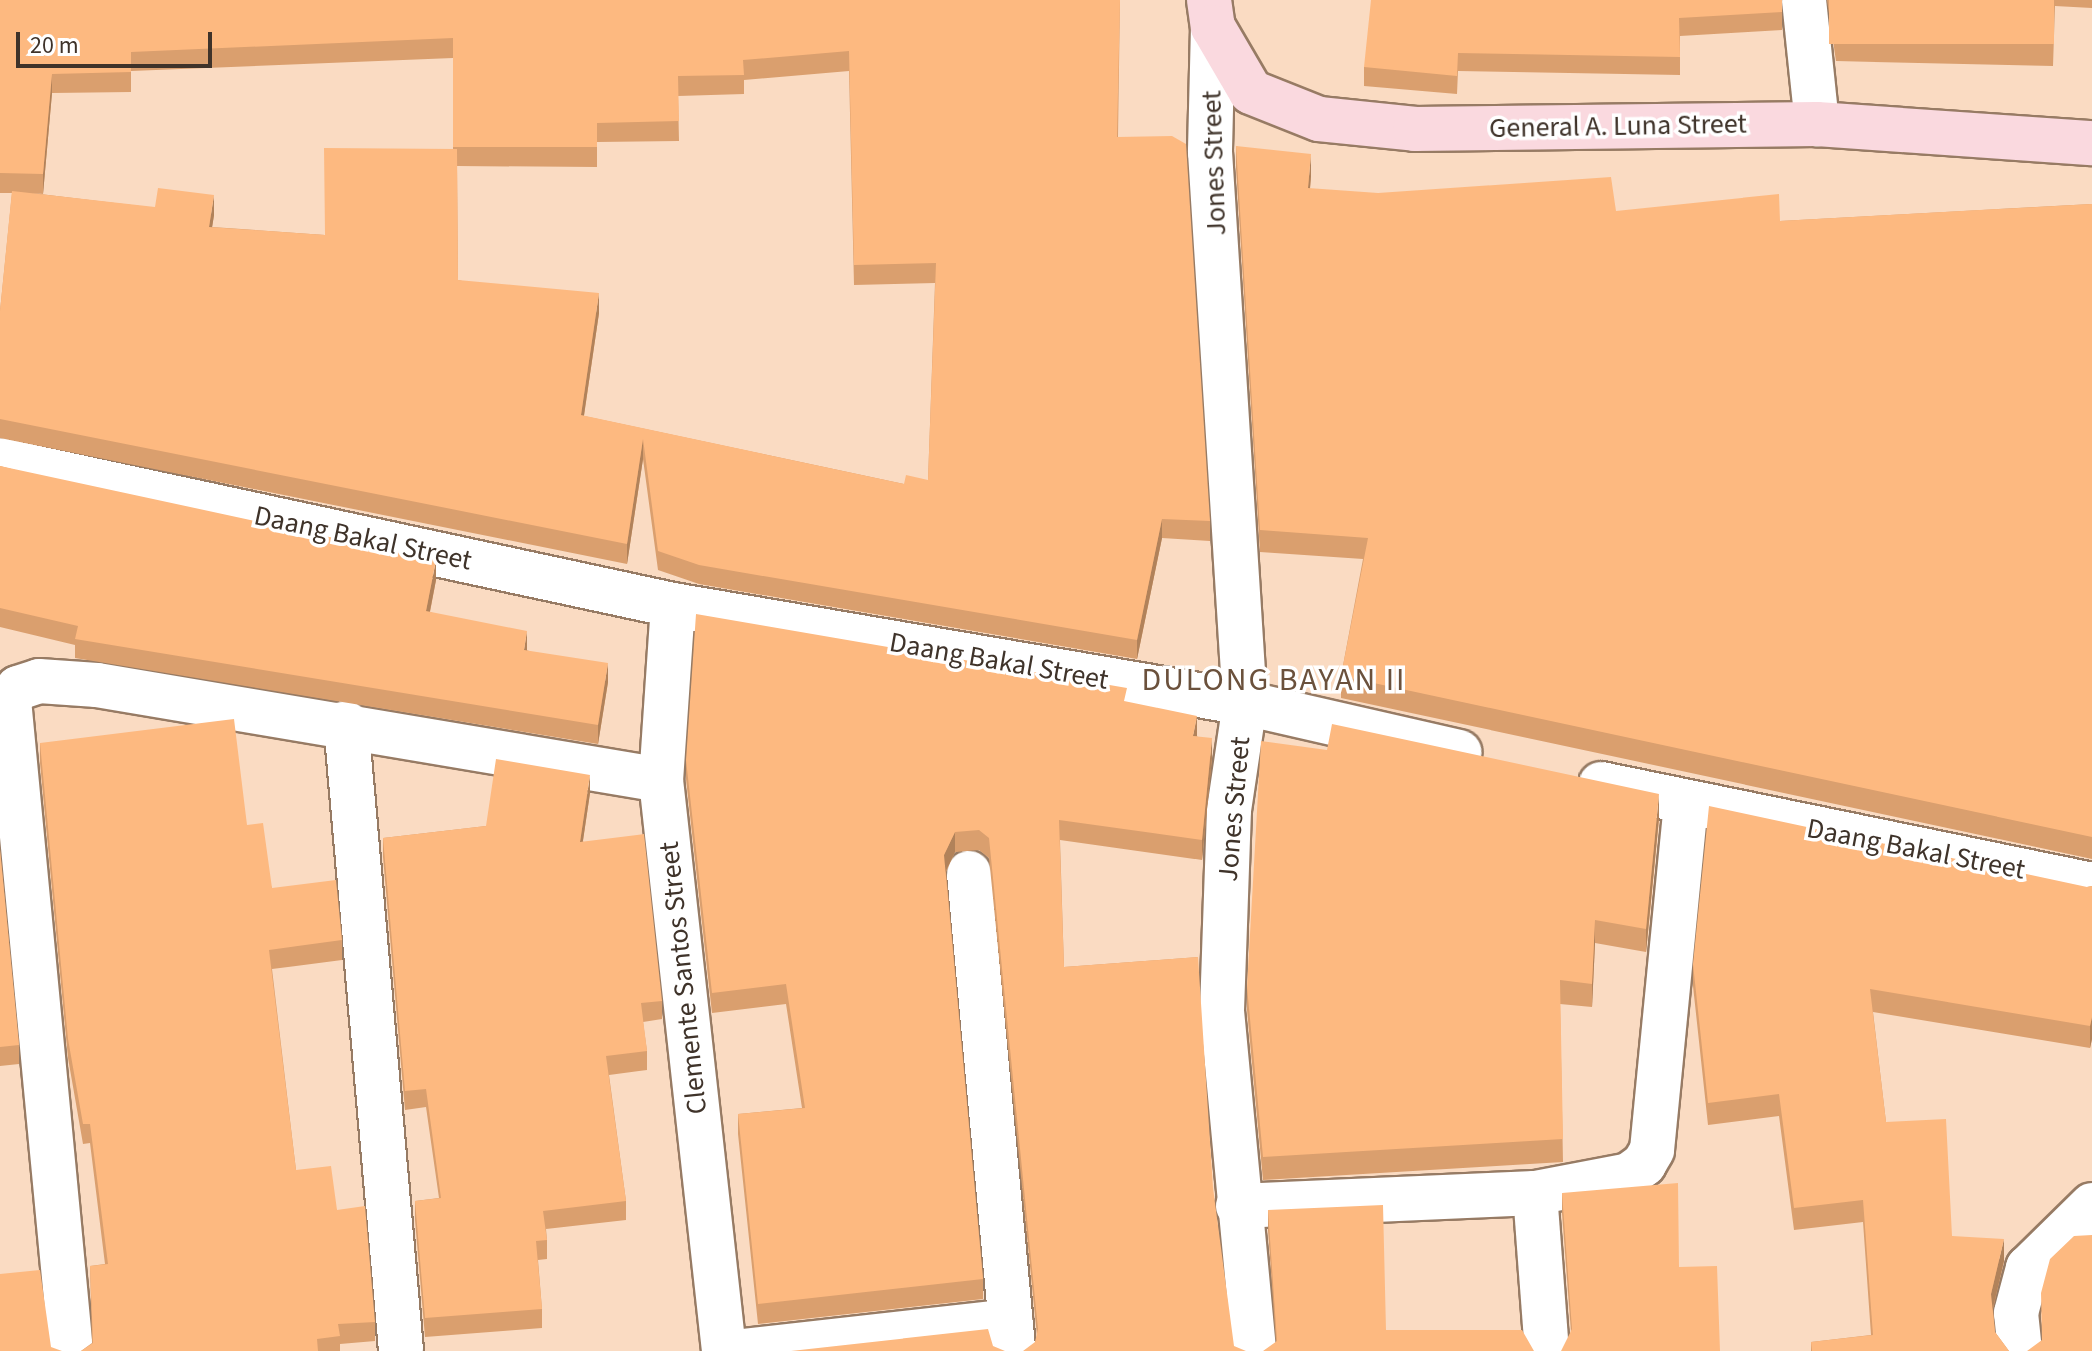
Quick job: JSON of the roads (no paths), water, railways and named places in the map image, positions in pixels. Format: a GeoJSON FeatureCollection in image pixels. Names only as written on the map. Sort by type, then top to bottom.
{"type":"FeatureCollection","features":[{"type":"Feature","properties":{"kind":"main road","name":"General A. Luna Street"},"geometry":{"type":"LineString","coordinates":[[1211,14],[1251,92],[1319,119],[1415,129],[1817,124],[2092,143]]}},
{"type":"Feature","properties":{"kind":"street"},"geometry":{"type":"LineString","coordinates":[[1804,0],[1817,124]]}},
{"type":"Feature","properties":{"kind":"street","name":"Jones Street"},"geometry":{"type":"LineString","coordinates":[[1211,14],[1210,152],[1245,703],[1229,810],[1222,1011],[1254,1351]]}},
{"type":"Feature","properties":{"kind":"street","name":"Daang Bakal Street"},"geometry":{"type":"LineString","coordinates":[[0,460],[673,605],[1245,703],[1504,762]]}},
{"type":"Feature","properties":{"kind":"street","name":"Clemente Santos Street"},"geometry":{"type":"LineString","coordinates":[[673,605],[661,780],[724,1351]]}},
{"type":"Feature","properties":{"kind":"street"},"geometry":{"type":"LineString","coordinates":[[71,1351],[9,700],[39,681],[346,723],[661,780]]}},
{"type":"Feature","properties":{"kind":"street"},"geometry":{"type":"LineString","coordinates":[[346,723],[401,1351]]}},
{"type":"Feature","properties":{"kind":"street","name":"Daang Bakal Street"},"geometry":{"type":"LineString","coordinates":[[1564,776],[2092,885]]}},
{"type":"Feature","properties":{"kind":"street"},"geometry":{"type":"LineString","coordinates":[[1238,1206],[1535,1193],[1629,1175],[1652,1150],[1686,803]]}},
{"type":"Feature","properties":{"kind":"street"},"geometry":{"type":"LineString","coordinates":[[744,1351],[1012,1336],[969,873]]}},
{"type":"Feature","properties":{"kind":"street"},"geometry":{"type":"LineString","coordinates":[[1535,1193],[1547,1351]]}},
{"type":"Feature","properties":{"kind":"street"},"geometry":{"type":"LineString","coordinates":[[2020,1351],[2016,1313],[2028,1268],[2092,1205]]}},
{"type":"Feature","properties":{"kind":"district","name":"DULONG BAYAN II"},"geometry":{"type":"Point","coordinates":[1274,680]}}]}
